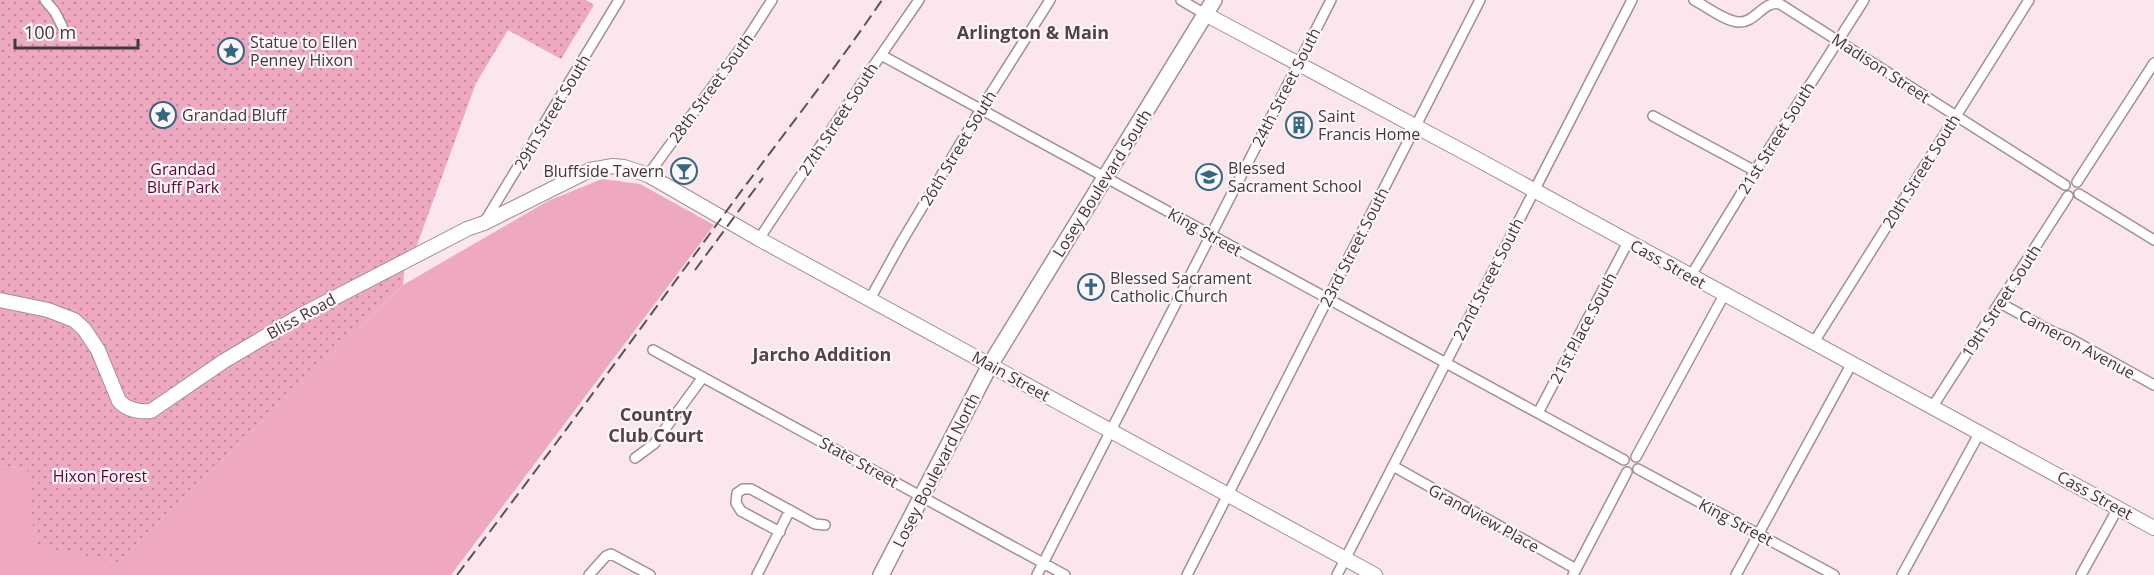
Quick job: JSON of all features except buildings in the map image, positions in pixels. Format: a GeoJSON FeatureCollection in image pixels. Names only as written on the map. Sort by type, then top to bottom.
{"type":"FeatureCollection","features":[{"type":"Feature","properties":{"kind":"main road","name":"Losey Boulevard South"},"geometry":{"type":"LineString","coordinates":[[990,365],[1214,0]]}},
{"type":"Feature","properties":{"kind":"main road","name":"Losey Boulevard North"},"geometry":{"type":"LineString","coordinates":[[881,575],[990,365]]}},
{"type":"Feature","properties":{"kind":"street"},"geometry":{"type":"LineString","coordinates":[[45,0],[55,12],[62,26]]}},
{"type":"Feature","properties":{"kind":"street","name":"29th Street South"},"geometry":{"type":"LineString","coordinates":[[484,223],[619,0]]}},
{"type":"Feature","properties":{"kind":"street","name":"28th Street South"},"geometry":{"type":"LineString","coordinates":[[648,176],[745,42],[772,0]]}},
{"type":"Feature","properties":{"kind":"street","name":"27th Street South"},"geometry":{"type":"LineString","coordinates":[[759,239],[919,0]]}},
{"type":"Feature","properties":{"kind":"street","name":"26th Street South"},"geometry":{"type":"LineString","coordinates":[[870,299],[981,109],[1050,0]]}},
{"type":"Feature","properties":{"kind":"street","name":"Cass Street"},"geometry":{"type":"LineString","coordinates":[[1181,0],[1690,277],[1933,406],[2154,528]]}},
{"type":"Feature","properties":{"kind":"street","name":"24th Street South"},"geometry":{"type":"LineString","coordinates":[[1037,575],[1331,0]]}},
{"type":"Feature","properties":{"kind":"street","name":"23rd Street South"},"geometry":{"type":"LineString","coordinates":[[1187,575],[1480,0]]}},
{"type":"Feature","properties":{"kind":"street","name":"22nd Street South"},"geometry":{"type":"LineString","coordinates":[[1337,575],[1632,0]]}},
{"type":"Feature","properties":{"kind":"street","name":"Madison Street"},"geometry":{"type":"LineString","coordinates":[[1694,0],[1731,20],[1740,22],[1748,21],[1769,3],[1776,2],[2066,185]]}},
{"type":"Feature","properties":{"kind":"street","name":"21st Street South"},"geometry":{"type":"LineString","coordinates":[[1690,277],[1864,0]]}},
{"type":"Feature","properties":{"kind":"street","name":"20th Street South"},"geometry":{"type":"LineString","coordinates":[[1814,342],[2029,0]]}},
{"type":"Feature","properties":{"kind":"street","name":"King Street"},"geometry":{"type":"LineString","coordinates":[[881,55],[1624,460]]}},
{"type":"Feature","properties":{"kind":"street"},"geometry":{"type":"LineString","coordinates":[[2077,183],[2154,63]]}},
{"type":"Feature","properties":{"kind":"street"},"geometry":{"type":"LineString","coordinates":[[1653,116],[1755,171]]}},
{"type":"Feature","properties":{"kind":"street","name":"Bliss Road"},"geometry":{"type":"LineString","coordinates":[[0,300],[48,310],[74,320],[84,329],[98,350],[119,401],[131,409],[151,411],[204,374],[305,313],[458,234],[590,170],[613,166],[624,167],[648,176]]}},
{"type":"Feature","properties":{"kind":"street","name":"Main Street"},"geometry":{"type":"LineString","coordinates":[[648,176],[759,239],[1375,575]]}},
{"type":"Feature","properties":{"kind":"street"},"geometry":{"type":"LineString","coordinates":[[2072,181],[2077,183],[2081,189],[2079,194],[2073,197],[2068,196],[2064,190],[2066,185],[2072,181]]}},
{"type":"Feature","properties":{"kind":"street"},"geometry":{"type":"LineString","coordinates":[[2079,194],[2154,240]]}},
{"type":"Feature","properties":{"kind":"street","name":"19th Street South"},"geometry":{"type":"LineString","coordinates":[[1933,406],[2068,196]]}},
{"type":"Feature","properties":{"kind":"street","name":"21st Place South"},"geometry":{"type":"LineString","coordinates":[[1538,413],[1628,242]]}},
{"type":"Feature","properties":{"kind":"street"},"geometry":{"type":"LineString","coordinates":[[1636,457],[1724,295]]}},
{"type":"Feature","properties":{"kind":"street","name":"Cameron Avenue"},"geometry":{"type":"LineString","coordinates":[[2000,303],[2154,386]]}},
{"type":"Feature","properties":{"kind":"street","name":"State Street"},"geometry":{"type":"LineString","coordinates":[[653,350],[1065,575]]}},
{"type":"Feature","properties":{"kind":"street"},"geometry":{"type":"LineString","coordinates":[[1736,575],[1852,363]]}},
{"type":"Feature","properties":{"kind":"street"},"geometry":{"type":"LineString","coordinates":[[635,458],[654,444],[703,377]]}},
{"type":"Feature","properties":{"kind":"street"},"geometry":{"type":"LineString","coordinates":[[1902,575],[1980,432]]}},
{"type":"Feature","properties":{"kind":"street"},"geometry":{"type":"LineString","coordinates":[[1627,472],[1623,465],[1624,460],[1629,456],[1636,457]]}},
{"type":"Feature","properties":{"kind":"street"},"geometry":{"type":"LineString","coordinates":[[1627,472],[1632,473],[1638,469],[1640,464],[1636,457]]}},
{"type":"Feature","properties":{"kind":"street","name":"Grandview Place"},"geometry":{"type":"LineString","coordinates":[[1393,466],[1575,572]]}},
{"type":"Feature","properties":{"kind":"street","name":"King Street"},"geometry":{"type":"LineString","coordinates":[[1638,469],[1834,575]]}},
{"type":"Feature","properties":{"kind":"street"},"geometry":{"type":"LineString","coordinates":[[1575,572],[1627,472]]}},
{"type":"Feature","properties":{"kind":"street"},"geometry":{"type":"LineString","coordinates":[[780,532],[741,511],[735,497],[740,490],[751,489],[815,524],[825,525]]}},
{"type":"Feature","properties":{"kind":"street"},"geometry":{"type":"LineString","coordinates":[[2081,575],[2118,508]]}},
{"type":"Feature","properties":{"kind":"street"},"geometry":{"type":"LineString","coordinates":[[757,575],[790,510]]}},
{"type":"Feature","properties":{"kind":"street"},"geometry":{"type":"LineString","coordinates":[[589,575],[606,556],[611,554],[650,575]]}},
{"type":"Feature","properties":{"kind":"green space","name":"Grandad Bluff Park"},"geometry":{"type":"Polygon","coordinates":[[[0,0],[586,0],[594,5],[561,59],[508,30],[476,83],[413,256],[405,261],[403,285],[117,563],[35,545],[27,469],[0,466],[0,0]]]}},
{"type":"Feature","properties":{"kind":"green space"},"geometry":{"type":"Polygon","coordinates":[[[602,179],[640,184],[714,225],[451,575],[0,575],[0,466],[27,469],[117,563],[403,285],[548,201],[602,179]]]}},
{"type":"Feature","properties":{"kind":"railway"},"geometry":{"type":"LineString","coordinates":[[457,575],[823,83],[882,0]]}},
{"type":"Feature","properties":{"kind":"railway"},"geometry":{"type":"LineString","coordinates":[[695,270],[763,178]]}},
{"type":"Feature","properties":{"kind":"place","name":"Statue to Ellen Penney Hixon"},"geometry":{"type":"Point","coordinates":[231,51]}},
{"type":"Feature","properties":{"kind":"place","name":"Grandad Bluff"},"geometry":{"type":"Point","coordinates":[163,115]}},
{"type":"Feature","properties":{"kind":"place","name":"Saint Francis Home"},"geometry":{"type":"Point","coordinates":[1299,125]}},
{"type":"Feature","properties":{"kind":"place","name":"Bluffside Tavern"},"geometry":{"type":"Point","coordinates":[684,171]}},
{"type":"Feature","properties":{"kind":"place","name":"Blessed Sacrament School"},"geometry":{"type":"Point","coordinates":[1209,177]}},
{"type":"Feature","properties":{"kind":"place","name":"Blessed Sacrament Catholic Church"},"geometry":{"type":"Point","coordinates":[1091,287]}},
{"type":"Feature","properties":{"kind":"district","name":"Arlington & Main"},"geometry":{"type":"Point","coordinates":[1033,33]}},
{"type":"Feature","properties":{"kind":"district","name":"Jarcho Addition"},"geometry":{"type":"Point","coordinates":[822,355]}},
{"type":"Feature","properties":{"kind":"district","name":"Country Club Court"},"geometry":{"type":"Point","coordinates":[656,425]}},
{"type":"Feature","properties":{"kind":"park label","name":"Hixon Forest"},"geometry":{"type":"Point","coordinates":[100,476]}}]}
